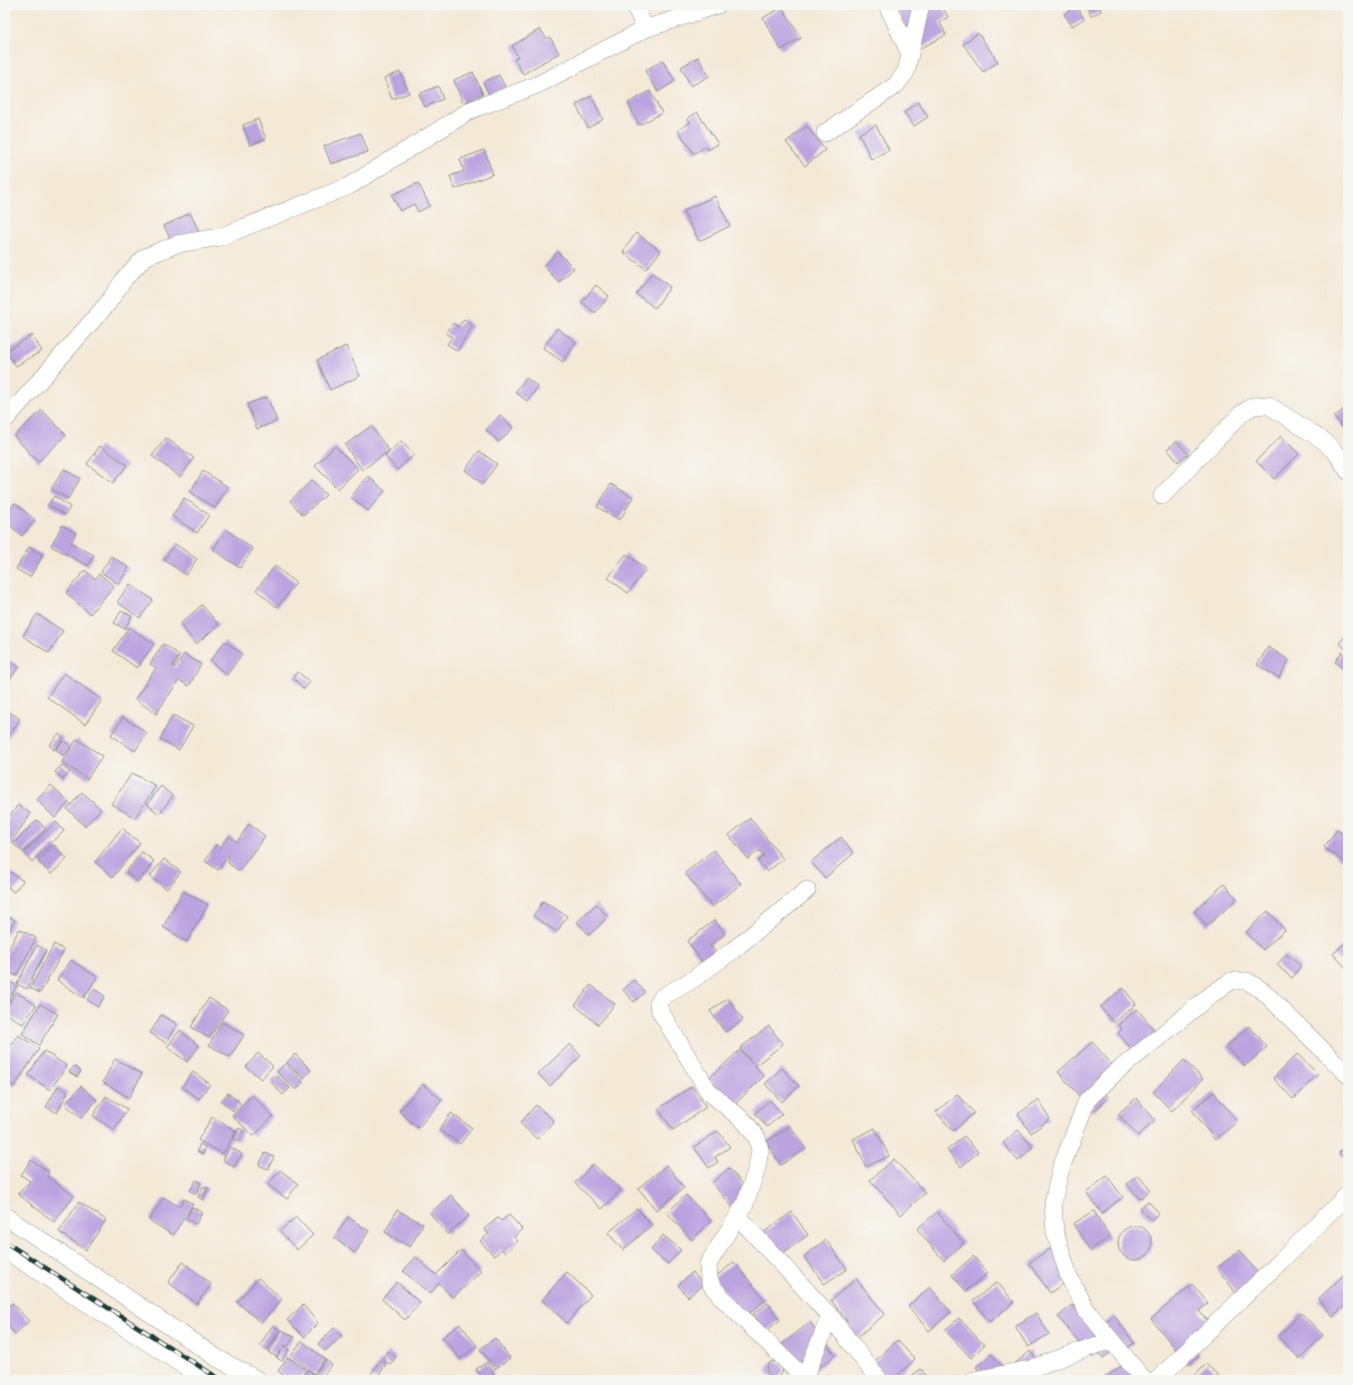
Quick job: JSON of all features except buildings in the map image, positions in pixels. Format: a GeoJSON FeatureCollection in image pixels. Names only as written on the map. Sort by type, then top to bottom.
{"type":"FeatureCollection","features":[{"type":"Feature","properties":{"kind":"street"},"geometry":{"type":"LineString","coordinates":[[635,5],[645,29]]}},
{"type":"Feature","properties":{"kind":"street"},"geometry":{"type":"LineString","coordinates":[[5,420],[108,303],[125,278],[144,257],[177,244],[220,237],[349,186],[471,110],[537,85],[645,29],[718,5]]}},
{"type":"Feature","properties":{"kind":"street"},"geometry":{"type":"LineString","coordinates":[[887,5],[910,54]]}},
{"type":"Feature","properties":{"kind":"street"},"geometry":{"type":"LineString","coordinates":[[824,133],[896,85],[906,72],[922,5]]}},
{"type":"Feature","properties":{"kind":"street"},"geometry":{"type":"LineString","coordinates":[[1162,496],[1241,414],[1253,406],[1268,405],[1324,441],[1337,454],[1348,472]]}},
{"type":"Feature","properties":{"kind":"street"},"geometry":{"type":"LineString","coordinates":[[808,890],[732,951],[692,980],[662,998],[658,1004],[660,1011],[709,1092],[745,1122],[757,1138],[760,1150],[751,1189],[738,1217],[725,1234],[708,1264],[709,1279],[712,1286],[723,1300],[804,1379],[830,1316]]}},
{"type":"Feature","properties":{"kind":"street"},"geometry":{"type":"LineString","coordinates":[[1144,1380],[1086,1311],[1069,1277],[1055,1232],[1053,1202],[1061,1168],[1086,1100],[1121,1068],[1212,994],[1231,981],[1247,981],[1263,991],[1348,1075]]}},
{"type":"Feature","properties":{"kind":"street"},"geometry":{"type":"LineString","coordinates":[[1157,1380],[1283,1259],[1348,1194]]}},
{"type":"Feature","properties":{"kind":"street"},"geometry":{"type":"LineString","coordinates":[[5,1216],[217,1358],[258,1380]]}},
{"type":"Feature","properties":{"kind":"street"},"geometry":{"type":"LineString","coordinates":[[738,1217],[830,1316],[879,1380]]}},
{"type":"Feature","properties":{"kind":"street"},"geometry":{"type":"LineString","coordinates":[[5,1250],[206,1380]]}},
{"type":"Feature","properties":{"kind":"street"},"geometry":{"type":"LineString","coordinates":[[974,1380],[1030,1369],[1110,1340]]}},
{"type":"Feature","properties":{"kind":"railway"},"geometry":{"type":"LineString","coordinates":[[5,1242],[221,1380]]}}]}
